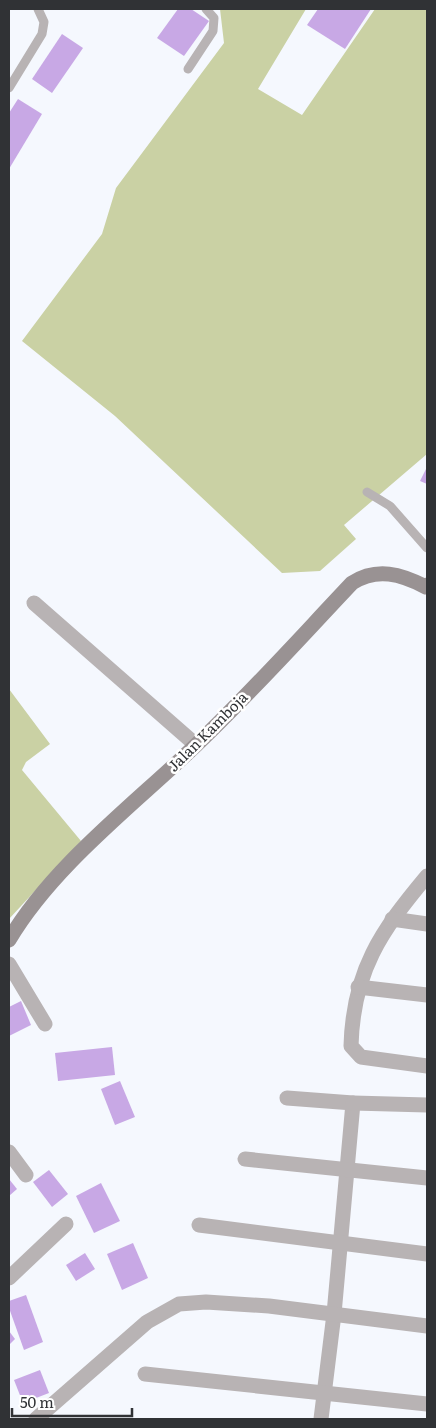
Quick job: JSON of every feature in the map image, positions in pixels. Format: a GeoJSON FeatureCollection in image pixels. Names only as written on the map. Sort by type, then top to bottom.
{"type":"FeatureCollection","features":[{"type":"Feature","properties":{"kind":"street","name":"Jalan Kamboja"},"geometry":{"type":"LineString","coordinates":[[9,940],[34,901],[58,874],[196,745],[352,583],[364,576],[376,573],[406,577],[427,587]]}},
{"type":"Feature","properties":{"kind":"street"},"geometry":{"type":"LineString","coordinates":[[34,603],[196,745]]}},
{"type":"Feature","properties":{"kind":"street"},"geometry":{"type":"LineString","coordinates":[[427,876],[392,919],[360,979],[352,1016],[351,1031],[351,1046],[361,1058],[427,1066]]}},
{"type":"Feature","properties":{"kind":"street"},"geometry":{"type":"LineString","coordinates":[[392,919],[427,924]]}},
{"type":"Feature","properties":{"kind":"street"},"geometry":{"type":"LineString","coordinates":[[9,964],[45,1024]]}},
{"type":"Feature","properties":{"kind":"street"},"geometry":{"type":"LineString","coordinates":[[358,987],[427,994]]}},
{"type":"Feature","properties":{"kind":"street"},"geometry":{"type":"LineString","coordinates":[[287,1098],[427,1105]]}},
{"type":"Feature","properties":{"kind":"street"},"geometry":{"type":"LineString","coordinates":[[321,1419],[334,1314],[339,1244],[348,1169],[352,1102]]}},
{"type":"Feature","properties":{"kind":"street"},"geometry":{"type":"LineString","coordinates":[[9,1152],[26,1175]]}},
{"type":"Feature","properties":{"kind":"street"},"geometry":{"type":"LineString","coordinates":[[245,1159],[427,1178]]}},
{"type":"Feature","properties":{"kind":"street"},"geometry":{"type":"LineString","coordinates":[[9,1278],[66,1224]]}},
{"type":"Feature","properties":{"kind":"street"},"geometry":{"type":"LineString","coordinates":[[199,1225],[427,1254]]}},
{"type":"Feature","properties":{"kind":"street"},"geometry":{"type":"LineString","coordinates":[[36,1419],[146,1322],[179,1304],[206,1302],[270,1306],[427,1326]]}},
{"type":"Feature","properties":{"kind":"street"},"geometry":{"type":"LineString","coordinates":[[144,1374],[427,1404]]}},
{"type":"Feature","properties":{"kind":"lane"},"geometry":{"type":"LineString","coordinates":[[9,88],[42,34],[44,22],[38,9]]}},
{"type":"Feature","properties":{"kind":"lane"},"geometry":{"type":"LineString","coordinates":[[188,69],[213,31],[214,18],[206,9]]}},
{"type":"Feature","properties":{"kind":"lane"},"geometry":{"type":"LineString","coordinates":[[367,492],[390,506],[427,548]]}},
{"type":"Feature","properties":{"kind":"green space"},"geometry":{"type":"Polygon","coordinates":[[[220,9],[306,9],[258,89],[302,115],[375,9],[427,9],[427,454],[344,525],[356,539],[320,571],[282,573],[115,416],[22,341],[102,234],[116,188],[224,43],[220,9]]]}},
{"type":"Feature","properties":{"kind":"green space"},"geometry":{"type":"Polygon","coordinates":[[[9,689],[50,744],[26,762],[22,770],[81,841],[9,919],[9,689]]]}},
{"type":"Feature","properties":{"kind":"building"},"geometry":{"type":"Polygon","coordinates":[[[178,9],[191,9],[209,21],[184,56],[157,38],[178,9]]]}},
{"type":"Feature","properties":{"kind":"building"},"geometry":{"type":"Polygon","coordinates":[[[318,9],[371,9],[345,49],[307,25],[318,9]]]}},
{"type":"Feature","properties":{"kind":"building"},"geometry":{"type":"Polygon","coordinates":[[[62,34],[83,48],[52,93],[32,79],[62,34]]]}},
{"type":"Feature","properties":{"kind":"building"},"geometry":{"type":"Polygon","coordinates":[[[18,99],[42,114],[9,169],[9,113],[18,99]]]}},
{"type":"Feature","properties":{"kind":"building"},"geometry":{"type":"Polygon","coordinates":[[[427,467],[427,484],[420,481],[427,467]]]}},
{"type":"Feature","properties":{"kind":"building"},"geometry":{"type":"Polygon","coordinates":[[[21,1001],[31,1025],[9,1036],[9,1007],[21,1001]]]}},
{"type":"Feature","properties":{"kind":"building"},"geometry":{"type":"Polygon","coordinates":[[[112,1047],[115,1075],[58,1081],[55,1053],[112,1047]]]}},
{"type":"Feature","properties":{"kind":"building"},"geometry":{"type":"Polygon","coordinates":[[[120,1081],[135,1117],[115,1125],[101,1089],[120,1081]]]}},
{"type":"Feature","properties":{"kind":"building"},"geometry":{"type":"Polygon","coordinates":[[[49,1170],[68,1194],[52,1207],[33,1182],[49,1170]]]}},
{"type":"Feature","properties":{"kind":"building"},"geometry":{"type":"Polygon","coordinates":[[[9,1179],[17,1189],[9,1196],[9,1179]]]}},
{"type":"Feature","properties":{"kind":"building"},"geometry":{"type":"Polygon","coordinates":[[[101,1183],[120,1221],[94,1233],[76,1196],[101,1183]]]}},
{"type":"Feature","properties":{"kind":"building"},"geometry":{"type":"Polygon","coordinates":[[[133,1243],[148,1278],[122,1290],[107,1254],[133,1243]]]}},
{"type":"Feature","properties":{"kind":"building"},"geometry":{"type":"Polygon","coordinates":[[[85,1253],[95,1269],[76,1281],[66,1265],[85,1253]]]}},
{"type":"Feature","properties":{"kind":"building"},"geometry":{"type":"Polygon","coordinates":[[[26,1295],[43,1342],[24,1350],[9,1308],[9,1301],[26,1295]]]}},
{"type":"Feature","properties":{"kind":"building"},"geometry":{"type":"Polygon","coordinates":[[[9,1331],[15,1339],[9,1345],[9,1331]]]}},
{"type":"Feature","properties":{"kind":"building"},"geometry":{"type":"Polygon","coordinates":[[[40,1370],[49,1393],[23,1403],[14,1380],[40,1370]]]}}]}
